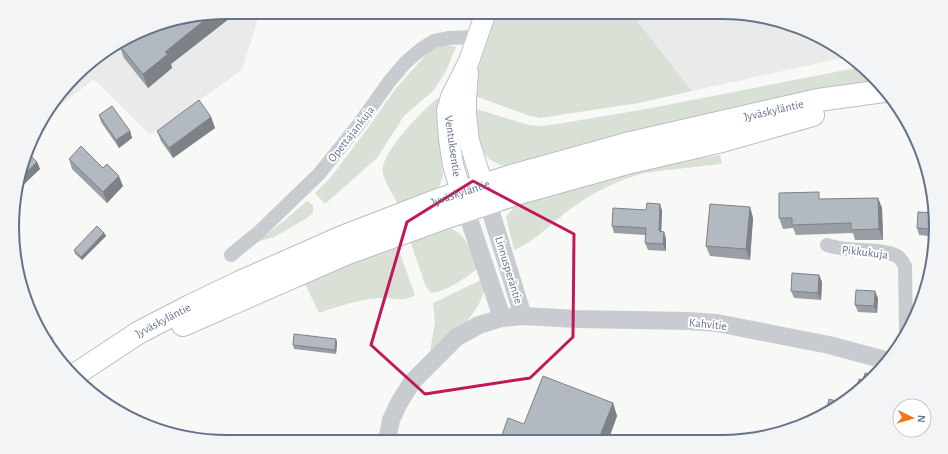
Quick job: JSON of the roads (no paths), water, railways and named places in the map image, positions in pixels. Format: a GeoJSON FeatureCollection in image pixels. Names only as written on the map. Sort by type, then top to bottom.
{"type":"FeatureCollection","features":[{"type":"Feature","properties":{"kind":"highway","name":"Jyväskyläntie"},"geometry":{"type":"LineString","coordinates":[[79,373],[138,333],[225,289],[342,237],[464,202],[486,194],[508,177],[626,144],[713,123],[818,100],[879,92]]}},
{"type":"Feature","properties":{"kind":"main road","name":"Ventuksentie"},"geometry":{"type":"LineString","coordinates":[[464,202],[453,165],[447,111],[451,97],[469,61],[484,19]]}},
{"type":"Feature","properties":{"kind":"main road","name":"Ventuksentie"},"geometry":{"type":"LineString","coordinates":[[469,61],[466,100],[469,141],[486,194]]}},
{"type":"Feature","properties":{"kind":"street","name":"Opettajankuja"},"geometry":{"type":"LineString","coordinates":[[231,255],[259,232],[319,174],[405,63],[420,50],[434,41],[448,38],[478,37]]}},
{"type":"Feature","properties":{"kind":"street","name":"Linnusperäntie"},"geometry":{"type":"LineString","coordinates":[[388,435],[391,420],[399,403],[412,382],[457,337],[479,325],[502,318],[523,316],[486,194]]}},
{"type":"Feature","properties":{"kind":"street","name":"Linnusperäntie"},"geometry":{"type":"LineString","coordinates":[[464,202],[502,318]]}},
{"type":"Feature","properties":{"kind":"street","name":"Pikkukuja"},"geometry":{"type":"LineString","coordinates":[[827,245],[836,248],[888,253],[899,257],[905,266],[906,323]]}},
{"type":"Feature","properties":{"kind":"street","name":"Kahvitie"},"geometry":{"type":"LineString","coordinates":[[523,316],[577,319],[688,321],[717,324],[829,345],[882,359]]}}]}
